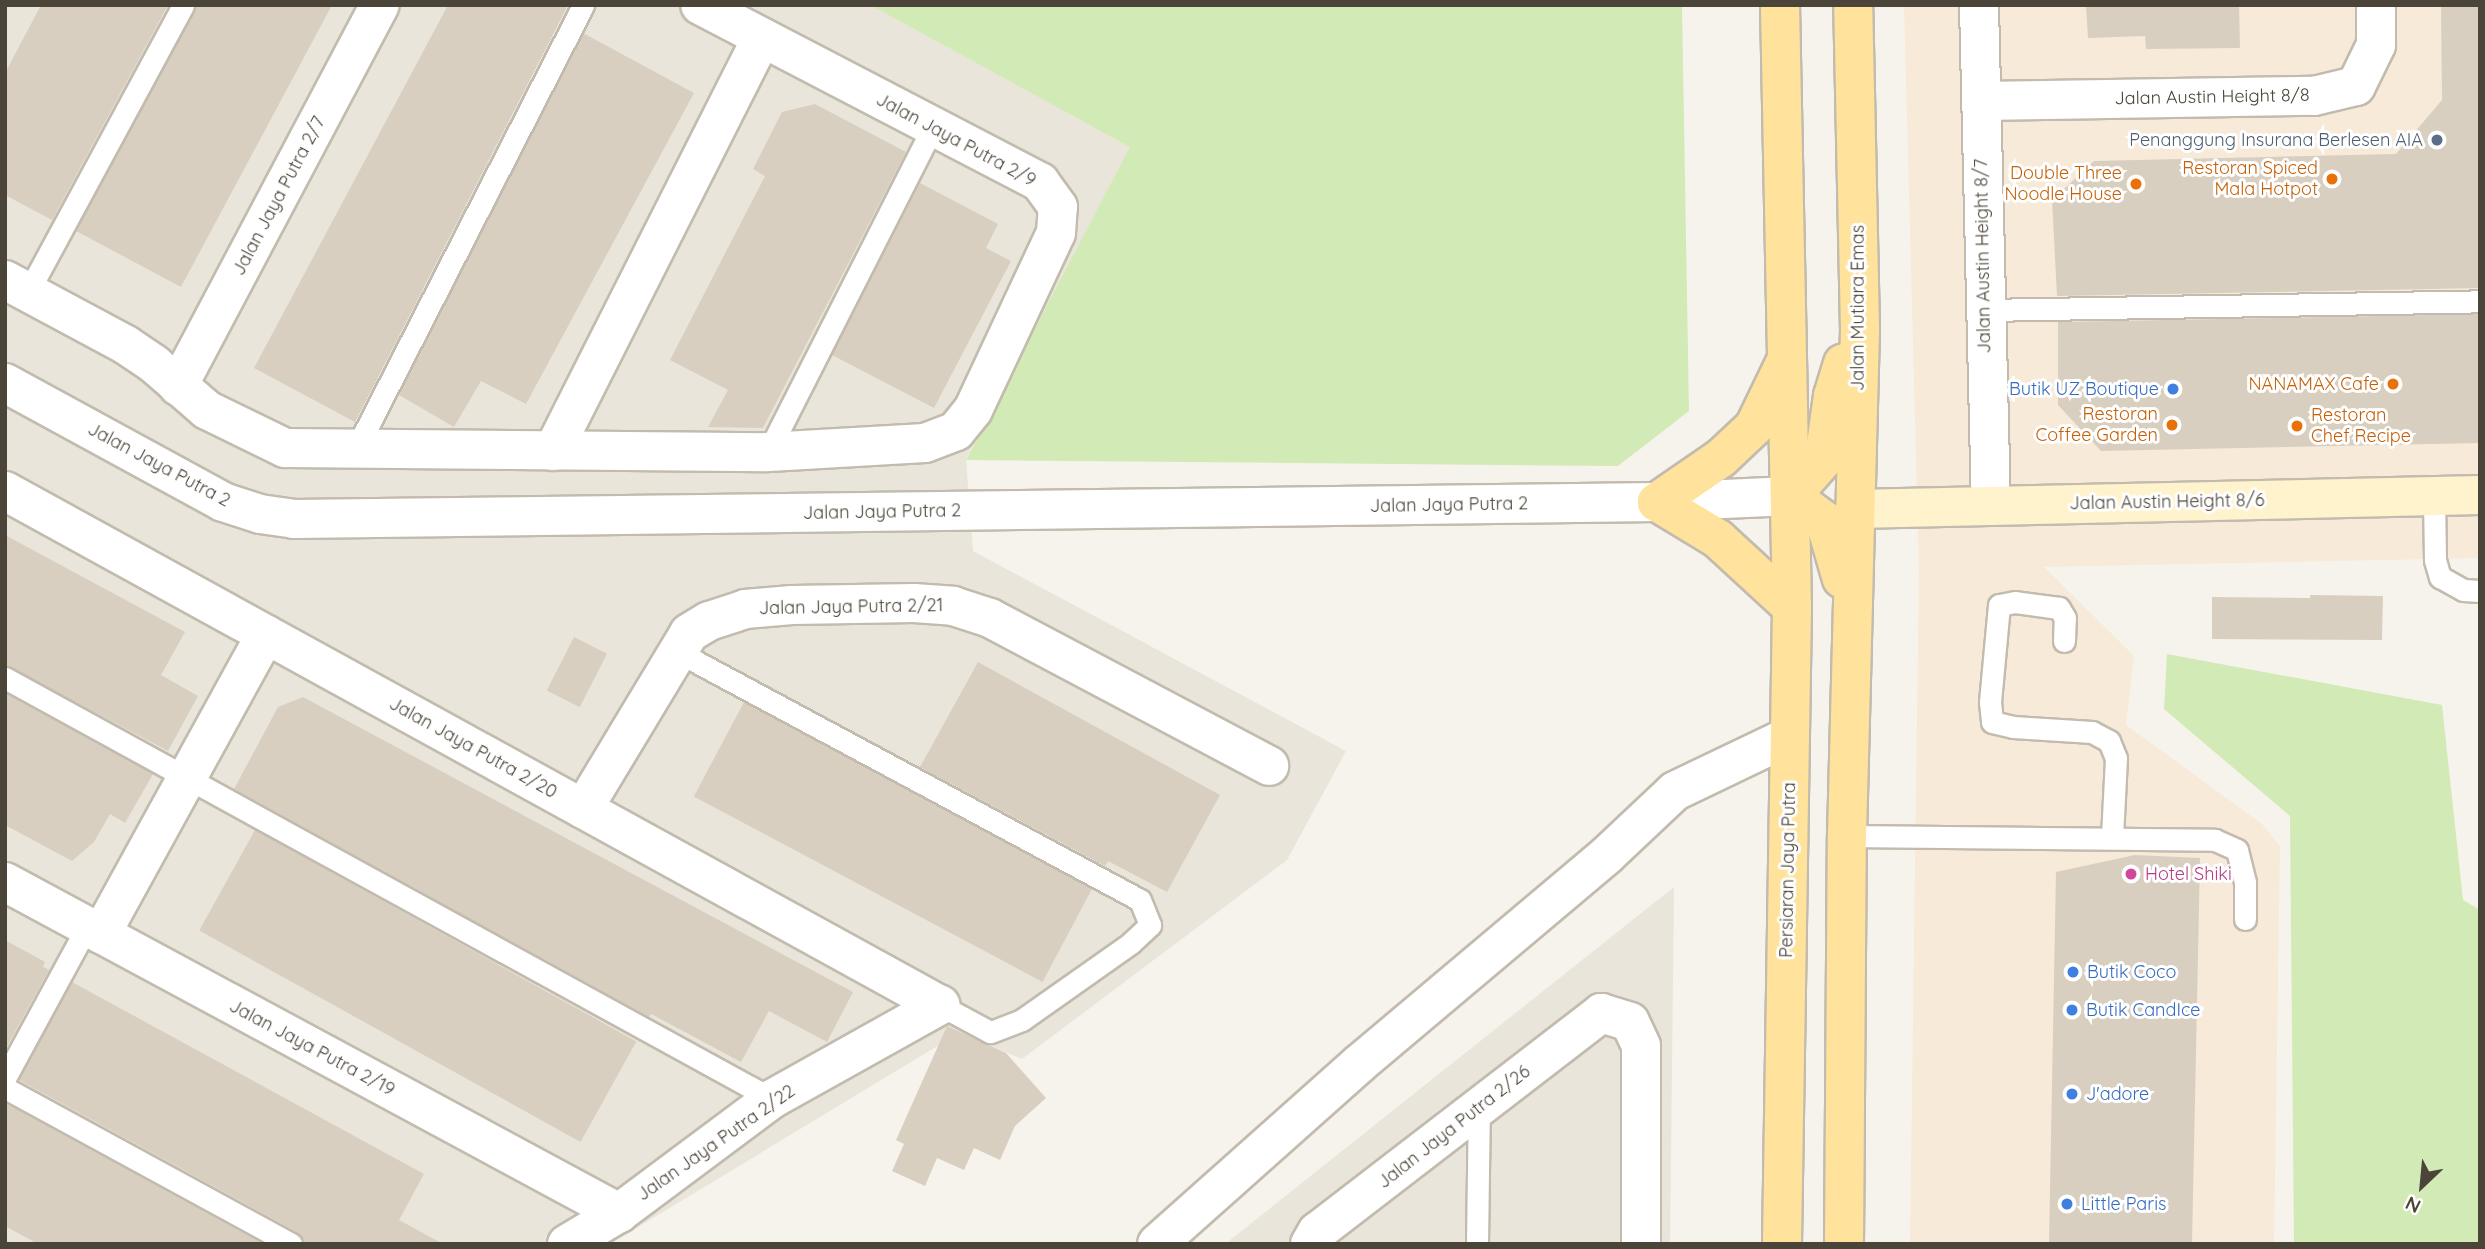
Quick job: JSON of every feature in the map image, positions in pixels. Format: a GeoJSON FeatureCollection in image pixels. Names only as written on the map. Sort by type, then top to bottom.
{"type":"FeatureCollection","features":[{"type":"Feature","properties":{"kind":"main road"},"geometry":{"type":"LineString","coordinates":[[1780,5],[1791,496]]}},
{"type":"Feature","properties":{"kind":"main road","name":"Jalan Mutiara Emas"},"geometry":{"type":"LineString","coordinates":[[1852,611],[1860,330],[1853,5]]}},
{"type":"Feature","properties":{"kind":"main road"},"geometry":{"type":"LineString","coordinates":[[1791,496],[1824,458],[1841,366],[1860,330]]}},
{"type":"Feature","properties":{"kind":"main road"},"geometry":{"type":"LineString","coordinates":[[1788,354],[1754,427],[1721,458],[1657,502],[1718,539],[1792,607]]}},
{"type":"Feature","properties":{"kind":"main road"},"geometry":{"type":"LineString","coordinates":[[1791,496],[1825,521],[1852,611],[1847,836],[1844,1244]]}},
{"type":"Feature","properties":{"kind":"main road","name":"Persiaran Jaya Putra"},"geometry":{"type":"LineString","coordinates":[[1782,1244],[1792,607],[1791,496]]}},
{"type":"Feature","properties":{"kind":"street","name":"Jalan Jaya Putra 2/7"},"geometry":{"type":"LineString","coordinates":[[178,386],[380,5]]}},
{"type":"Feature","properties":{"kind":"street","name":"Jalan Jaya Putra 2/9"},"geometry":{"type":"LineString","coordinates":[[700,5],[1040,182],[1058,207],[1056,233],[973,410],[957,431],[925,443],[768,452]]}},
{"type":"Feature","properties":{"kind":"street","name":"Jalan Austin Height 8/7"},"geometry":{"type":"LineString","coordinates":[[1979,5],[1984,310],[1991,506]]}},
{"type":"Feature","properties":{"kind":"street","name":"Jalan Austin Height 8/8"},"geometry":{"type":"LineString","coordinates":[[1981,101],[2314,96],[2346,89],[2356,86],[2376,45],[2376,5]]}},
{"type":"Feature","properties":{"kind":"street"},"geometry":{"type":"LineString","coordinates":[[553,451],[762,38]]}},
{"type":"Feature","properties":{"kind":"street"},"geometry":{"type":"LineString","coordinates":[[17,286],[126,345],[154,364],[206,410],[285,448],[768,452]]}},
{"type":"Feature","properties":{"kind":"street","name":"Jalan Jaya Putra 2"},"geometry":{"type":"LineString","coordinates":[[5,383],[223,502],[260,514],[294,519],[1657,502],[1791,496]]}},
{"type":"Feature","properties":{"kind":"street","name":"Jalan Jaya Putra 2/20"},"geometry":{"type":"LineString","coordinates":[[5,491],[940,1005]]}},
{"type":"Feature","properties":{"kind":"street","name":"Jalan Austin Height 8/6"},"geometry":{"type":"LineString","coordinates":[[1855,509],[2480,495]]}},
{"type":"Feature","properties":{"kind":"street","name":"Jalan Jaya Putra 2/21"},"geometry":{"type":"LineString","coordinates":[[583,809],[689,633],[709,621],[745,609],[792,605],[887,603],[953,606],[990,618],[1269,766]]}},
{"type":"Feature","properties":{"kind":"street"},"geometry":{"type":"LineString","coordinates":[[94,930],[186,778],[266,634]]}},
{"type":"Feature","properties":{"kind":"street"},"geometry":{"type":"LineString","coordinates":[[1157,1244],[1359,1064],[1607,855],[1675,791],[1790,736]]}},
{"type":"Feature","properties":{"kind":"street","name":"Jalan Jaya Putra 2/19"},"geometry":{"type":"LineString","coordinates":[[5,883],[619,1213]]}},
{"type":"Feature","properties":{"kind":"street","name":"Jalan Jaya Putra 2/22"},"geometry":{"type":"LineString","coordinates":[[567,1244],[619,1213],[772,1099],[940,1005]]}},
{"type":"Feature","properties":{"kind":"street","name":"Jalan Jaya Putra 2/26"},"geometry":{"type":"LineString","coordinates":[[1310,1244],[1317,1232],[1601,1013],[1630,1022],[1641,1046],[1641,1244]]}},
{"type":"Feature","properties":{"kind":"lane"},"geometry":{"type":"LineString","coordinates":[[17,286],[183,5]]}},
{"type":"Feature","properties":{"kind":"lane"},"geometry":{"type":"LineString","coordinates":[[356,449],[583,5]]}},
{"type":"Feature","properties":{"kind":"lane"},"geometry":{"type":"LineString","coordinates":[[768,452],[933,127]]}},
{"type":"Feature","properties":{"kind":"lane"},"geometry":{"type":"LineString","coordinates":[[1984,310],[2480,301]]}},
{"type":"Feature","properties":{"kind":"lane"},"geometry":{"type":"LineString","coordinates":[[2434,496],[2434,559],[2440,578],[2463,590],[2480,591]]}},
{"type":"Feature","properties":{"kind":"lane"},"geometry":{"type":"LineString","coordinates":[[2064,641],[2065,618],[2059,608],[2015,602],[1999,605],[1990,702],[1992,722],[2013,727],[2092,732],[2109,741],[2116,758],[2112,837]]}},
{"type":"Feature","properties":{"kind":"lane"},"geometry":{"type":"LineString","coordinates":[[678,652],[1140,900],[1150,925],[1131,943],[1021,1020],[990,1032],[940,1005]]}},
{"type":"Feature","properties":{"kind":"lane"},"geometry":{"type":"LineString","coordinates":[[5,678],[772,1099]]}},
{"type":"Feature","properties":{"kind":"lane"},"geometry":{"type":"LineString","coordinates":[[1847,836],[2215,840],[2237,850],[2245,882],[2245,919]]}},
{"type":"Feature","properties":{"kind":"lane"},"geometry":{"type":"LineString","coordinates":[[5,1078],[94,930]]}},
{"type":"Feature","properties":{"kind":"lane"},"geometry":{"type":"LineString","coordinates":[[5,1088],[291,1244]]}},
{"type":"Feature","properties":{"kind":"lane"},"geometry":{"type":"LineString","coordinates":[[1477,1244],[1479,1108]]}},
{"type":"Feature","properties":{"kind":"shaded area"},"geometry":{"type":"Polygon","coordinates":[[[5,5],[870,5],[1131,147],[966,459],[973,551],[1346,751],[1287,860],[1022,1059],[959,1033],[610,1244],[5,1244],[5,5]]]}},
{"type":"Feature","properties":{"kind":"shaded area"},"geometry":{"type":"Polygon","coordinates":[[[1904,5],[2480,5],[2480,558],[2044,567],[2134,656],[2126,725],[2262,824],[2280,846],[2274,1244],[1910,1244],[1919,569],[1904,5]]]}},
{"type":"Feature","properties":{"kind":"shaded area"},"geometry":{"type":"Polygon","coordinates":[[[1674,887],[1670,1244],[1225,1244],[1674,887]]]}},
{"type":"Feature","properties":{"kind":"green space"},"geometry":{"type":"Polygon","coordinates":[[[870,5],[1682,5],[1689,411],[1618,466],[966,460],[1130,147],[870,5]]]}},
{"type":"Feature","properties":{"kind":"green space"},"geometry":{"type":"Polygon","coordinates":[[[2167,654],[2442,705],[2463,900],[2480,910],[2480,1244],[2294,1244],[2290,816],[2164,709],[2167,654]]]}},
{"type":"Feature","properties":{"kind":"building"},"geometry":{"type":"Polygon","coordinates":[[[41,5],[168,5],[52,220],[5,195],[5,73],[41,5]]]}},
{"type":"Feature","properties":{"kind":"building"},"geometry":{"type":"Polygon","coordinates":[[[196,5],[332,5],[181,287],[76,231],[196,5]]]}},
{"type":"Feature","properties":{"kind":"building"},"geometry":{"type":"Polygon","coordinates":[[[448,5],[568,5],[355,422],[254,368],[448,5]]]}},
{"type":"Feature","properties":{"kind":"building"},"geometry":{"type":"Polygon","coordinates":[[[2086,5],[2239,5],[2240,48],[2146,49],[2145,36],[2088,38],[2086,5]]]}},
{"type":"Feature","properties":{"kind":"building"},"geometry":{"type":"Polygon","coordinates":[[[2441,5],[2480,5],[2480,288],[2057,296],[2052,200],[2094,161],[2396,154],[2442,100],[2441,5]]]}},
{"type":"Feature","properties":{"kind":"building"},"geometry":{"type":"Polygon","coordinates":[[[583,33],[694,93],[526,404],[481,381],[454,427],[399,395],[583,33]]]}},
{"type":"Feature","properties":{"kind":"building"},"geometry":{"type":"Polygon","coordinates":[[[815,104],[906,152],[763,428],[708,427],[728,390],[670,360],[765,176],[753,169],[782,112],[815,104]]]}},
{"type":"Feature","properties":{"kind":"building"},"geometry":{"type":"Polygon","coordinates":[[[920,183],[998,224],[986,248],[1011,261],[934,408],[832,355],[920,183]]]}},
{"type":"Feature","properties":{"kind":"building"},"geometry":{"type":"Polygon","coordinates":[[[2480,314],[2480,443],[2101,451],[2058,405],[2058,322],[2480,314]]]}},
{"type":"Feature","properties":{"kind":"building"},"geometry":{"type":"Polygon","coordinates":[[[5,535],[185,632],[161,675],[198,696],[168,751],[5,665],[5,535]]]}},
{"type":"Feature","properties":{"kind":"building"},"geometry":{"type":"Polygon","coordinates":[[[2310,595],[2383,596],[2382,640],[2212,639],[2212,597],[2310,598],[2310,595]]]}},
{"type":"Feature","properties":{"kind":"building"},"geometry":{"type":"Polygon","coordinates":[[[574,637],[607,654],[580,707],[547,690],[574,637]]]}},
{"type":"Feature","properties":{"kind":"building"},"geometry":{"type":"Polygon","coordinates":[[[978,662],[1220,795],[1167,892],[1108,861],[1105,866],[920,767],[978,662]]]}},
{"type":"Feature","properties":{"kind":"building"},"geometry":{"type":"Polygon","coordinates":[[[5,693],[153,774],[125,823],[110,814],[94,842],[72,861],[5,825],[5,693]]]}},
{"type":"Feature","properties":{"kind":"building"},"geometry":{"type":"Polygon","coordinates":[[[303,697],[853,992],[827,1042],[769,1011],[741,1062],[651,1014],[649,1017],[234,789],[278,707],[303,697]]]}},
{"type":"Feature","properties":{"kind":"building"},"geometry":{"type":"Polygon","coordinates":[[[744,702],[1093,887],[1043,982],[694,796],[744,702]]]}},
{"type":"Feature","properties":{"kind":"building"},"geometry":{"type":"Polygon","coordinates":[[[255,830],[636,1041],[581,1142],[199,931],[255,830]]]}},
{"type":"Feature","properties":{"kind":"building"},"geometry":{"type":"Polygon","coordinates":[[[2135,855],[2200,858],[2192,1244],[2049,1244],[2056,872],[2135,855]]]}},
{"type":"Feature","properties":{"kind":"building"},"geometry":{"type":"Polygon","coordinates":[[[5,940],[45,962],[43,967],[49,970],[5,1050],[5,940]]]}},
{"type":"Feature","properties":{"kind":"building"},"geometry":{"type":"Polygon","coordinates":[[[72,982],[424,1174],[399,1220],[443,1244],[304,1244],[297,1232],[19,1080],[72,982]]]}},
{"type":"Feature","properties":{"kind":"building"},"geometry":{"type":"Polygon","coordinates":[[[947,1026],[1006,1053],[1046,1098],[1015,1126],[1000,1160],[974,1148],[964,1170],[937,1158],[925,1186],[892,1171],[904,1144],[896,1140],[947,1026]]]}},
{"type":"Feature","properties":{"kind":"building"},"geometry":{"type":"Polygon","coordinates":[[[5,1103],[263,1244],[38,1244],[5,1226],[5,1103]]]}},
{"type":"Feature","properties":{"kind":"place","name":"Penanggung Insurana Berlesen AIA"},"geometry":{"type":"Point","coordinates":[2437,140]}},
{"type":"Feature","properties":{"kind":"place","name":"Restoran Spiced Mala Hotpot"},"geometry":{"type":"Point","coordinates":[2332,179]}},
{"type":"Feature","properties":{"kind":"place","name":"Double Three Noodle House"},"geometry":{"type":"Point","coordinates":[2136,184]}},
{"type":"Feature","properties":{"kind":"place","name":"NANAMAX Cafe"},"geometry":{"type":"Point","coordinates":[2393,384]}},
{"type":"Feature","properties":{"kind":"place","name":"Butik UZ Boutique"},"geometry":{"type":"Point","coordinates":[2173,389]}},
{"type":"Feature","properties":{"kind":"place","name":"Restoran Coffee Garden"},"geometry":{"type":"Point","coordinates":[2172,425]}},
{"type":"Feature","properties":{"kind":"place","name":"Restoran Chef Recipe"},"geometry":{"type":"Point","coordinates":[2297,426]}},
{"type":"Feature","properties":{"kind":"place","name":"Hotel Shiki"},"geometry":{"type":"Point","coordinates":[2131,874]}},
{"type":"Feature","properties":{"kind":"place","name":"Butik Coco"},"geometry":{"type":"Point","coordinates":[2073,972]}},
{"type":"Feature","properties":{"kind":"place","name":"Butik CandIce"},"geometry":{"type":"Point","coordinates":[2072,1010]}},
{"type":"Feature","properties":{"kind":"place","name":"J'adore"},"geometry":{"type":"Point","coordinates":[2072,1094]}},
{"type":"Feature","properties":{"kind":"place","name":"Little Paris"},"geometry":{"type":"Point","coordinates":[2067,1204]}}]}
